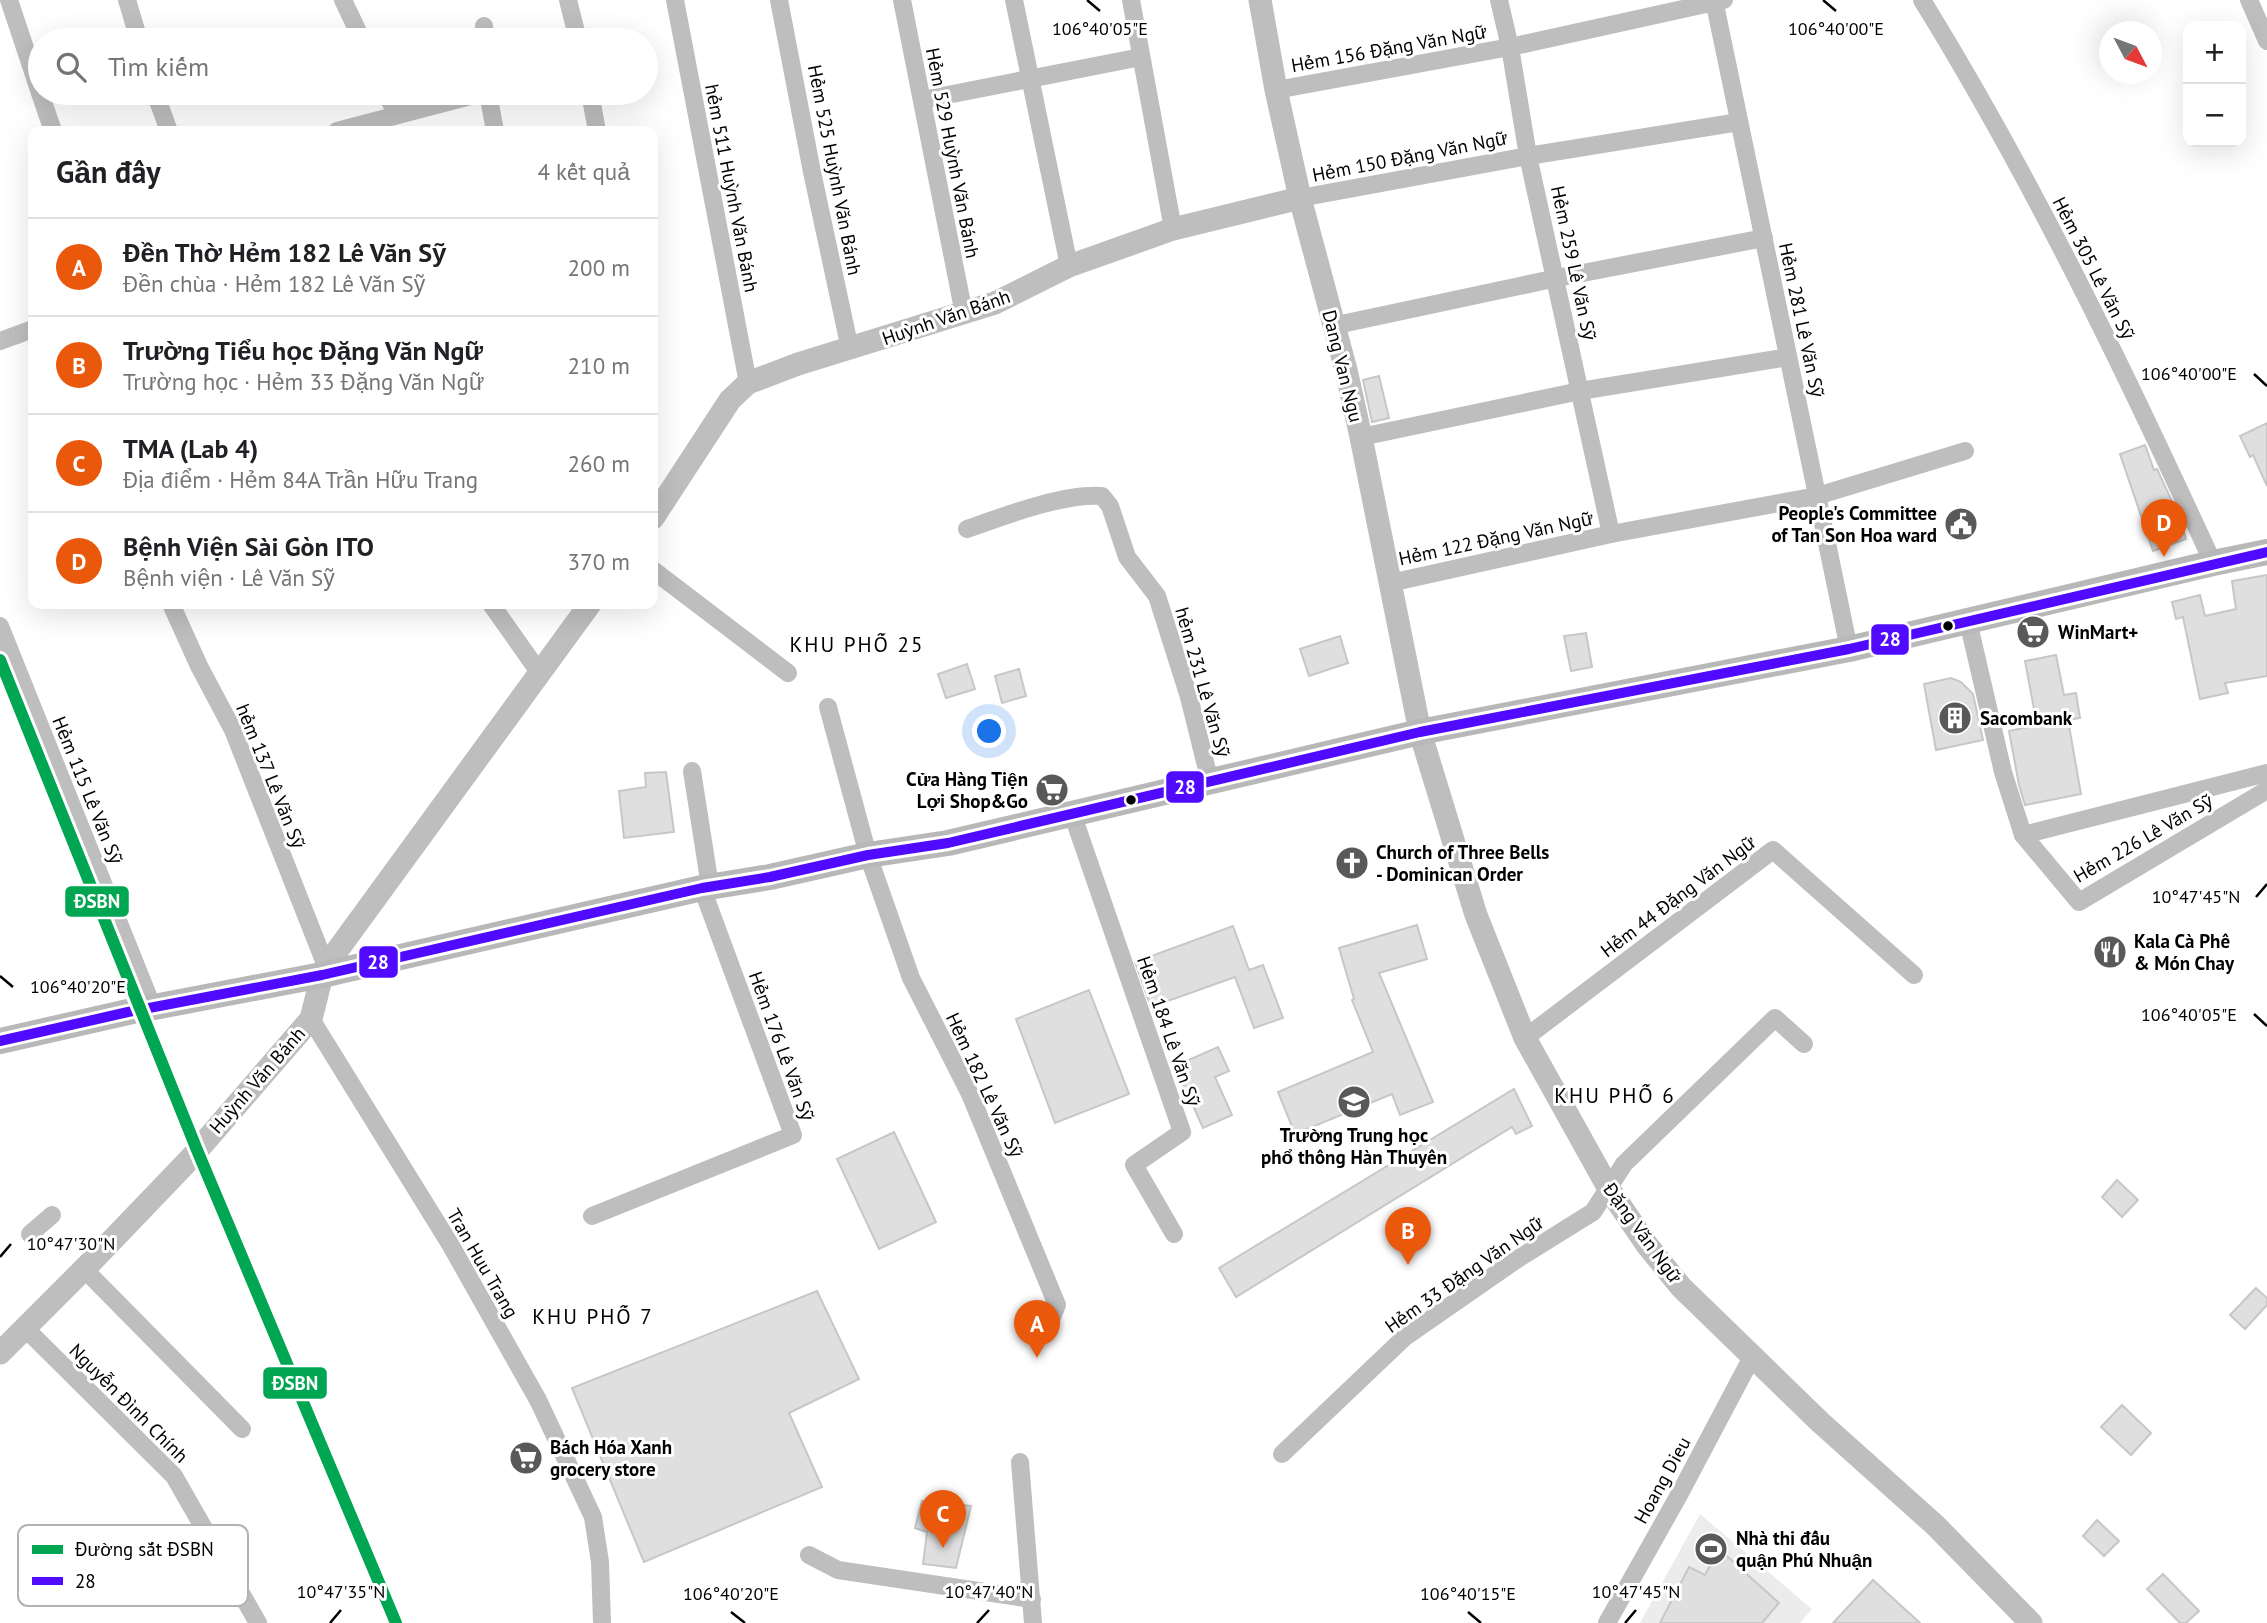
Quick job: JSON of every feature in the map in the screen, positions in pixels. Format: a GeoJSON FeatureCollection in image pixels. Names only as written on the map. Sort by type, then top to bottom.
{"type":"FeatureCollection","features":[{"type":"Feature","properties":{"kind":"main road"},"geometry":{"type":"LineString","coordinates":[[0,1041],[706,887],[770,877],[868,855],[948,843],[1420,732],[1849,649],[2213,562],[2267,552]]}},
{"type":"Feature","properties":{"kind":"street"},"geometry":{"type":"LineString","coordinates":[[9,0],[28,57]]}},
{"type":"Feature","properties":{"kind":"street"},"geometry":{"type":"LineString","coordinates":[[127,0],[135,28]]}},
{"type":"Feature","properties":{"kind":"street"},"geometry":{"type":"LineString","coordinates":[[343,0],[356,28]]}},
{"type":"Feature","properties":{"kind":"street"},"geometry":{"type":"LineString","coordinates":[[568,0],[575,28]]}},
{"type":"Feature","properties":{"kind":"street","name":"hẻm 511 Huỳnh Văn Bánh"},"geometry":{"type":"LineString","coordinates":[[675,0],[748,383]]}},
{"type":"Feature","properties":{"kind":"street","name":"Hẻm 525 Huỳnh Văn Bánh"},"geometry":{"type":"LineString","coordinates":[[779,0],[850,349]]}},
{"type":"Feature","properties":{"kind":"street","name":"Hẻm 529 Huỳnh Văn Bánh"},"geometry":{"type":"LineString","coordinates":[[902,0],[964,314]]}},
{"type":"Feature","properties":{"kind":"street"},"geometry":{"type":"LineString","coordinates":[[1014,0],[1069,266]]}},
{"type":"Feature","properties":{"kind":"street"},"geometry":{"type":"LineString","coordinates":[[1131,0],[1173,229]]}},
{"type":"Feature","properties":{"kind":"street","name":"Dang Van Ngu"},"geometry":{"type":"LineString","coordinates":[[1260,0],[1276,90],[1300,198],[1361,437],[1420,732]]}},
{"type":"Feature","properties":{"kind":"street","name":"Hẻm 259 Lê Văn Sỹ"},"geometry":{"type":"LineString","coordinates":[[1499,0],[1510,47],[1528,156],[1557,278],[1611,534]]}},
{"type":"Feature","properties":{"kind":"street","name":"Hẻm 305 Lê Văn Sỹ"},"geometry":{"type":"LineString","coordinates":[[1922,0],[2023,175],[2135,394],[2213,562]]}},
{"type":"Feature","properties":{"kind":"street"},"geometry":{"type":"LineString","coordinates":[[2249,0],[2267,41]]}},
{"type":"Feature","properties":{"kind":"street","name":"Hẻm 156 Đặng Văn Ngữ"},"geometry":{"type":"LineString","coordinates":[[1276,90],[1510,47],[1718,1]]}},
{"type":"Feature","properties":{"kind":"street","name":"Hẻm 281 Lê Văn Sỹ"},"geometry":{"type":"LineString","coordinates":[[1718,1],[1739,122],[1849,649]]}},
{"type":"Feature","properties":{"kind":"street","name":"Hẻm 529 Huỳnh Văn Bánh"},"geometry":{"type":"LineString","coordinates":[[922,100],[1141,57]]}},
{"type":"Feature","properties":{"kind":"street"},"geometry":{"type":"LineString","coordinates":[[44,105],[51,126]]}},
{"type":"Feature","properties":{"kind":"street"},"geometry":{"type":"LineString","coordinates":[[159,105],[167,126]]}},
{"type":"Feature","properties":{"kind":"street"},"geometry":{"type":"LineString","coordinates":[[392,105],[397,116]]}},
{"type":"Feature","properties":{"kind":"street"},"geometry":{"type":"LineString","coordinates":[[357,126],[438,105]]}},
{"type":"Feature","properties":{"kind":"street"},"geometry":{"type":"LineString","coordinates":[[490,105],[494,126]]}},
{"type":"Feature","properties":{"kind":"street"},"geometry":{"type":"LineString","coordinates":[[592,105],[596,126]]}},
{"type":"Feature","properties":{"kind":"street","name":"Hẻm 150 Đặng Văn Ngữ"},"geometry":{"type":"LineString","coordinates":[[1300,198],[1528,156],[1739,122]]}},
{"type":"Feature","properties":{"kind":"street","name":"Huỳnh Văn Bánh"},"geometry":{"type":"LineString","coordinates":[[658,508],[730,400],[748,383],[995,303],[1069,266],[1173,229],[1300,198]]}},
{"type":"Feature","properties":{"kind":"street"},"geometry":{"type":"LineString","coordinates":[[1332,326],[1763,238]]}},
{"type":"Feature","properties":{"kind":"street"},"geometry":{"type":"LineString","coordinates":[[0,341],[28,331]]}},
{"type":"Feature","properties":{"kind":"street"},"geometry":{"type":"LineString","coordinates":[[1361,437],[1580,391],[1788,357]]}},
{"type":"Feature","properties":{"kind":"street","name":"Hẻm 122 Đặng Văn Ngữ"},"geometry":{"type":"LineString","coordinates":[[1390,583],[1611,534],[1817,496],[1965,450]]}},
{"type":"Feature","properties":{"kind":"street","name":"hẻm 231 Lê Văn Sỹ"},"geometry":{"type":"LineString","coordinates":[[967,529],[1066,500],[1090,495],[1102,496],[1110,506],[1127,557],[1157,596],[1189,697],[1210,782]]}},
{"type":"Feature","properties":{"kind":"street"},"geometry":{"type":"LineString","coordinates":[[658,574],[788,673]]}},
{"type":"Feature","properties":{"kind":"street","name":"hẻm 137 Lê Văn Sỹ"},"geometry":{"type":"LineString","coordinates":[[172,609],[233,730],[324,971]]}},
{"type":"Feature","properties":{"kind":"street"},"geometry":{"type":"LineString","coordinates":[[495,609],[539,671]]}},
{"type":"Feature","properties":{"kind":"street","name":"Huỳnh Văn Bánh"},"geometry":{"type":"LineString","coordinates":[[0,1353],[189,1160],[311,1019],[324,971],[586,609]]}},
{"type":"Feature","properties":{"kind":"street","name":"Hẻm 226 Lê Văn Sỹ"},"geometry":{"type":"LineString","coordinates":[[1968,621],[2003,772],[2023,835],[2080,902],[2265,796]]}},
{"type":"Feature","properties":{"kind":"street","name":"Hẻm 115 Lê Văn Sỹ"},"geometry":{"type":"LineString","coordinates":[[0,626],[153,1008]]}},
{"type":"Feature","properties":{"kind":"street","name":"Hẻm 182 Lê Văn Sỹ"},"geometry":{"type":"LineString","coordinates":[[828,707],[868,855],[911,978],[970,1094],[1056,1305],[1046,1331]]}},
{"type":"Feature","properties":{"kind":"street","name":"Đặng Văn Ngữ"},"geometry":{"type":"LineString","coordinates":[[1420,732],[1476,915],[1525,1038],[1609,1189],[1647,1245],[1681,1287],[1752,1357],[1935,1525],[2031,1623]]}},
{"type":"Feature","properties":{"kind":"street"},"geometry":{"type":"LineString","coordinates":[[692,771],[706,887]]}},
{"type":"Feature","properties":{"kind":"street","name":"Hẻm 226 Lê Văn Sỹ"},"geometry":{"type":"LineString","coordinates":[[2023,835],[2267,772]]}},
{"type":"Feature","properties":{"kind":"street","name":"Hẻm 184 Lê Văn Sỹ"},"geometry":{"type":"LineString","coordinates":[[1072,813],[1182,1132],[1133,1165],[1174,1234]]}},
{"type":"Feature","properties":{"kind":"street","name":"Hẻm 44 Đặng Văn Ngữ"},"geometry":{"type":"LineString","coordinates":[[1525,1038],[1773,850],[1914,975]]}},
{"type":"Feature","properties":{"kind":"street","name":"Hẻm 176 Lê Văn Sỹ"},"geometry":{"type":"LineString","coordinates":[[592,1216],[793,1135],[706,887]]}},
{"type":"Feature","properties":{"kind":"street","name":"Hẻm 33 Đặng Văn Ngữ"},"geometry":{"type":"LineString","coordinates":[[1282,1454],[1405,1337],[1516,1260],[1593,1212],[1624,1164],[1775,1018],[1804,1044]]}},
{"type":"Feature","properties":{"kind":"street","name":"Tran Huu Trang"},"geometry":{"type":"LineString","coordinates":[[311,1019],[450,1244],[538,1400],[593,1517],[600,1562],[602,1623]]}},
{"type":"Feature","properties":{"kind":"street"},"geometry":{"type":"LineString","coordinates":[[30,1234],[52,1215]]}},
{"type":"Feature","properties":{"kind":"street"},"geometry":{"type":"LineString","coordinates":[[84,1269],[242,1429]]}},
{"type":"Feature","properties":{"kind":"street","name":"Nguyễn Đình Chính"},"geometry":{"type":"LineString","coordinates":[[25,1328],[174,1476],[202,1525]]}},
{"type":"Feature","properties":{"kind":"street","name":"Hoang Dieu"},"geometry":{"type":"LineString","coordinates":[[1607,1623],[1752,1357]]}},
{"type":"Feature","properties":{"kind":"street"},"geometry":{"type":"LineString","coordinates":[[1020,1462],[1033,1623]]}},
{"type":"Feature","properties":{"kind":"street"},"geometry":{"type":"LineString","coordinates":[[809,1555],[838,1570],[1032,1599]]}},
{"type":"Feature","properties":{"kind":"street","name":"Nguyễn Đình Chính"},"geometry":{"type":"LineString","coordinates":[[248,1606],[258,1623]]}},
{"type":"Feature","properties":{"kind":"shaded area","name":"Nhà thi đấu quận Phú Nhuận"},"geometry":{"type":"Polygon","coordinates":[[[1700,1514],[1812,1609],[1800,1623],[1640,1623],[1700,1514]]]}},
{"type":"Feature","properties":{"kind":"building"},"geometry":{"type":"Polygon","coordinates":[[[1379,376],[1389,418],[1372,422],[1363,380],[1379,376]]]}},
{"type":"Feature","properties":{"kind":"building"},"geometry":{"type":"Polygon","coordinates":[[[2267,423],[2267,486],[2253,455],[2250,457],[2240,436],[2267,423]]]}},
{"type":"Feature","properties":{"kind":"building"},"geometry":{"type":"Polygon","coordinates":[[[2145,445],[2154,470],[2157,469],[2177,512],[2186,539],[2153,551],[2120,454],[2145,445]]]}},
{"type":"Feature","properties":{"kind":"building"},"geometry":{"type":"Polygon","coordinates":[[[2267,575],[2267,676],[2225,683],[2228,693],[2200,699],[2183,617],[2176,619],[2172,602],[2200,595],[2205,616],[2236,609],[2232,581],[2267,575]]]}},
{"type":"Feature","properties":{"kind":"building"},"geometry":{"type":"Polygon","coordinates":[[[1586,633],[1592,667],[1571,671],[1564,636],[1586,633]]]}},
{"type":"Feature","properties":{"kind":"building"},"geometry":{"type":"Polygon","coordinates":[[[1340,636],[1348,663],[1309,676],[1300,649],[1340,636]]]}},
{"type":"Feature","properties":{"kind":"building"},"geometry":{"type":"Polygon","coordinates":[[[2056,655],[2064,695],[2076,693],[2080,718],[2068,720],[2081,794],[2025,805],[2009,731],[2037,725],[2025,661],[2056,655]]]}},
{"type":"Feature","properties":{"kind":"building"},"geometry":{"type":"Polygon","coordinates":[[[967,664],[975,689],[946,698],[938,674],[967,664]]]}},
{"type":"Feature","properties":{"kind":"building"},"geometry":{"type":"Polygon","coordinates":[[[1019,669],[1026,696],[1002,703],[995,676],[1019,669]]]}},
{"type":"Feature","properties":{"kind":"building","name":"Sacombank"},"geometry":{"type":"Polygon","coordinates":[[[1951,678],[1961,682],[1973,694],[1983,740],[1936,750],[1924,684],[1951,678]]]}},
{"type":"Feature","properties":{"kind":"building"},"geometry":{"type":"Polygon","coordinates":[[[666,772],[674,832],[624,838],[619,791],[646,787],[645,773],[666,772]]]}},
{"type":"Feature","properties":{"kind":"building"},"geometry":{"type":"Polygon","coordinates":[[[1417,925],[1427,959],[1379,973],[1433,1102],[1400,1115],[1392,1094],[1295,1134],[1278,1092],[1373,1052],[1352,1000],[1354,999],[1339,948],[1417,925]]]}},
{"type":"Feature","properties":{"kind":"building"},"geometry":{"type":"Polygon","coordinates":[[[1233,926],[1249,970],[1263,965],[1283,1018],[1254,1028],[1235,977],[1151,1007],[1135,962],[1233,926]]]}},
{"type":"Feature","properties":{"kind":"building"},"geometry":{"type":"Polygon","coordinates":[[[1089,990],[1129,1094],[1055,1123],[1016,1019],[1089,990]]]}},
{"type":"Feature","properties":{"kind":"building"},"geometry":{"type":"Polygon","coordinates":[[[1218,1047],[1229,1071],[1215,1077],[1232,1115],[1203,1128],[1175,1066],[1218,1047]]]}},
{"type":"Feature","properties":{"kind":"building"},"geometry":{"type":"Polygon","coordinates":[[[1514,1089],[1532,1126],[1516,1134],[1512,1127],[1236,1297],[1219,1268],[1514,1089]]]}},
{"type":"Feature","properties":{"kind":"building"},"geometry":{"type":"Polygon","coordinates":[[[894,1132],[936,1222],[879,1249],[837,1159],[894,1132]]]}},
{"type":"Feature","properties":{"kind":"building"},"geometry":{"type":"Polygon","coordinates":[[[2117,1180],[2138,1200],[2122,1217],[2102,1197],[2117,1180]]]}},
{"type":"Feature","properties":{"kind":"building"},"geometry":{"type":"Polygon","coordinates":[[[2256,1288],[2267,1298],[2267,1305],[2245,1329],[2230,1315],[2256,1288]]]}},
{"type":"Feature","properties":{"kind":"building"},"geometry":{"type":"Polygon","coordinates":[[[817,1291],[859,1379],[789,1413],[822,1487],[644,1562],[572,1388],[817,1291]]]}},
{"type":"Feature","properties":{"kind":"building"},"geometry":{"type":"Polygon","coordinates":[[[2122,1405],[2151,1433],[2131,1455],[2101,1427],[2122,1405]]]}},
{"type":"Feature","properties":{"kind":"building"},"geometry":{"type":"Polygon","coordinates":[[[922,1501],[971,1506],[956,1568],[923,1564],[927,1532],[915,1528],[922,1501]]]}},
{"type":"Feature","properties":{"kind":"building"},"geometry":{"type":"Polygon","coordinates":[[[2097,1520],[2119,1541],[2104,1556],[2083,1536],[2097,1520]]]}},
{"type":"Feature","properties":{"kind":"building"},"geometry":{"type":"Polygon","coordinates":[[[1719,1549],[1779,1603],[1762,1623],[1660,1623],[1689,1567],[1705,1575],[1719,1549]]]}},
{"type":"Feature","properties":{"kind":"building"},"geometry":{"type":"Polygon","coordinates":[[[2163,1574],[2199,1611],[2186,1623],[2180,1623],[2147,1589],[2163,1574]]]}},
{"type":"Feature","properties":{"kind":"building"},"geometry":{"type":"Polygon","coordinates":[[[1873,1580],[1920,1623],[1833,1623],[1873,1580]]]}},
{"type":"Feature","properties":{"kind":"rail line","name":"ĐSBN"},"geometry":{"type":"LineString","coordinates":[[0,660],[197,1150],[396,1623]]}},
{"type":"Feature","properties":{"kind":"transit line","name":"28"},"geometry":{"type":"LineString","coordinates":[[0,1041],[128,1012],[322,975],[702,888],[770,877],[868,855],[948,843],[1420,732],[1849,649],[2267,552]]}},
{"type":"Feature","properties":{"kind":"place","name":"People's Committee of Tan Son Hoa ward"},"geometry":{"type":"Point","coordinates":[1961,524]}},
{"type":"Feature","properties":{"kind":"place","name":"Bệnh Viện Sài Gòn ITO"},"geometry":{"type":"Point","coordinates":[2164,557]}},
{"type":"Feature","properties":{"kind":"place","name":"WinMart+"},"geometry":{"type":"Point","coordinates":[2033,632]}},
{"type":"Feature","properties":{"kind":"place","name":"Sacombank"},"geometry":{"type":"Point","coordinates":[1955,718]}},
{"type":"Feature","properties":{"kind":"place","name":"Cửa Hàng Tiện Lợi Shop&Go"},"geometry":{"type":"Point","coordinates":[1052,790]}},
{"type":"Feature","properties":{"kind":"place","name":"Church of Three Bells - Dominican Order"},"geometry":{"type":"Point","coordinates":[1352,863]}},
{"type":"Feature","properties":{"kind":"place","name":"Kala Cà Phê & Món Chay"},"geometry":{"type":"Point","coordinates":[2110,952]}},
{"type":"Feature","properties":{"kind":"place","name":"Trường Trung học phổ thông Hàn Thuyên"},"geometry":{"type":"Point","coordinates":[1354,1102]}},
{"type":"Feature","properties":{"kind":"place","name":"Trường Tiểu học Đặng Văn Ngữ"},"geometry":{"type":"Point","coordinates":[1408,1265]}},
{"type":"Feature","properties":{"kind":"place","name":"Đền Thờ Hẻm 182 Lê Văn Sỹ"},"geometry":{"type":"Point","coordinates":[1037,1358]}},
{"type":"Feature","properties":{"kind":"place","name":"Bách Hóa Xanh grocery store"},"geometry":{"type":"Point","coordinates":[526,1458]}},
{"type":"Feature","properties":{"kind":"place","name":"TMA (Lab 4)"},"geometry":{"type":"Point","coordinates":[943,1548]}},
{"type":"Feature","properties":{"kind":"place","name":"Nhà thi đấu quận Phú Nhuận"},"geometry":{"type":"Point","coordinates":[1711,1549]}},
{"type":"Feature","properties":{"kind":"district","name":"KHU PHỐ 25"},"geometry":{"type":"Point","coordinates":[857,644]}},
{"type":"Feature","properties":{"kind":"district","name":"KHU PHỐ 6"},"geometry":{"type":"Point","coordinates":[1615,1095]}},
{"type":"Feature","properties":{"kind":"district","name":"KHU PHỐ 7"},"geometry":{"type":"Point","coordinates":[593,1316]}}]}
